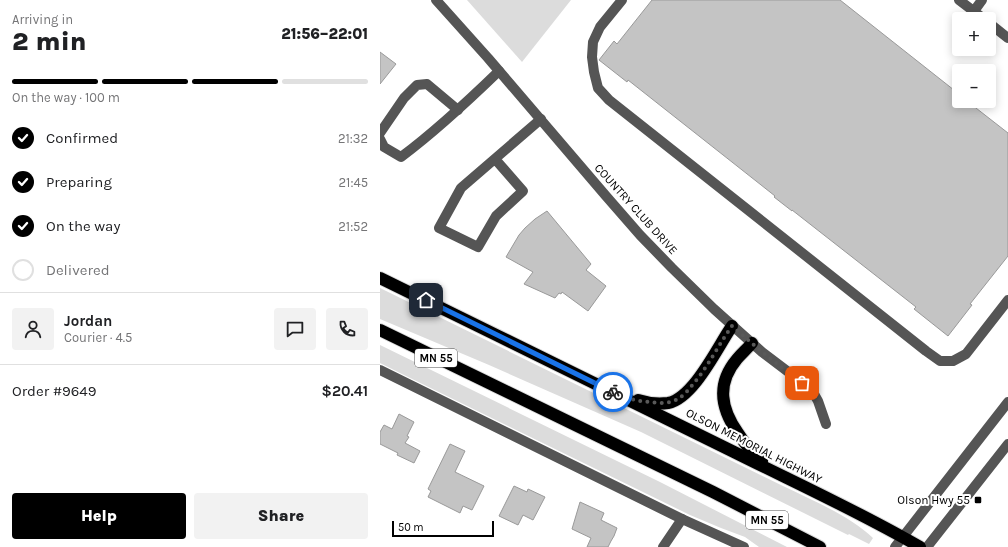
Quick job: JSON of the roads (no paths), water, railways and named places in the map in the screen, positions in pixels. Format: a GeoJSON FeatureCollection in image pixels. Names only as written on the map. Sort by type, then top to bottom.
{"type":"FeatureCollection","features":[{"type":"Feature","properties":{"kind":"highway","name":"OLSON MEMORIAL HIGHWAY"},"geometry":{"type":"LineString","coordinates":[[380,278],[779,474],[920,547]]}},
{"type":"Feature","properties":{"kind":"highway"},"geometry":{"type":"LineString","coordinates":[[621,396],[643,402],[656,403],[668,403],[676,400],[693,384],[707,366],[732,326]]}},
{"type":"Feature","properties":{"kind":"highway","name":"MN 55"},"geometry":{"type":"LineString","coordinates":[[380,330],[713,492],[820,547]]}},
{"type":"Feature","properties":{"kind":"highway"},"geometry":{"type":"LineString","coordinates":[[752,343],[736,360],[725,381],[722,394],[725,409],[730,423],[755,456],[779,474]]}},
{"type":"Feature","properties":{"kind":"street","name":"COUNTRY CLUB DRIVE"},"geometry":{"type":"LineString","coordinates":[[436,0],[541,119],[640,235],[732,326],[796,377],[814,394],[826,424]]}},
{"type":"Feature","properties":{"kind":"street"},"geometry":{"type":"LineString","coordinates":[[622,0],[600,27],[593,42],[592,58],[598,88],[609,100],[926,351],[940,361],[953,361],[966,354],[1008,300]]}},
{"type":"Feature","properties":{"kind":"street"},"geometry":{"type":"LineString","coordinates":[[959,0],[974,12],[982,0]]}},
{"type":"Feature","properties":{"kind":"street"},"geometry":{"type":"LineString","coordinates":[[996,29],[1008,38]]}},
{"type":"Feature","properties":{"kind":"street"},"geometry":{"type":"LineString","coordinates":[[380,139],[384,147],[401,158],[458,110],[499,71]]}},
{"type":"Feature","properties":{"kind":"street"},"geometry":{"type":"LineString","coordinates":[[380,133],[404,98],[417,85],[427,84],[458,110]]}},
{"type":"Feature","properties":{"kind":"street"},"geometry":{"type":"LineString","coordinates":[[495,159],[523,191],[496,216],[478,247],[439,228],[461,188],[541,119]]}},
{"type":"Feature","properties":{"kind":"street"},"geometry":{"type":"LineString","coordinates":[[380,370],[682,519],[744,547]]}},
{"type":"Feature","properties":{"kind":"street"},"geometry":{"type":"LineString","coordinates":[[895,547],[1008,402]]}},
{"type":"Feature","properties":{"kind":"street"},"geometry":{"type":"LineString","coordinates":[[927,547],[1008,444]]}},
{"type":"Feature","properties":{"kind":"street"},"geometry":{"type":"LineString","coordinates":[[663,547],[682,519]]}},
{"type":"Feature","properties":{"kind":"place","name":"Olson Hwy 55"},"geometry":{"type":"Point","coordinates":[978,500]}}]}
